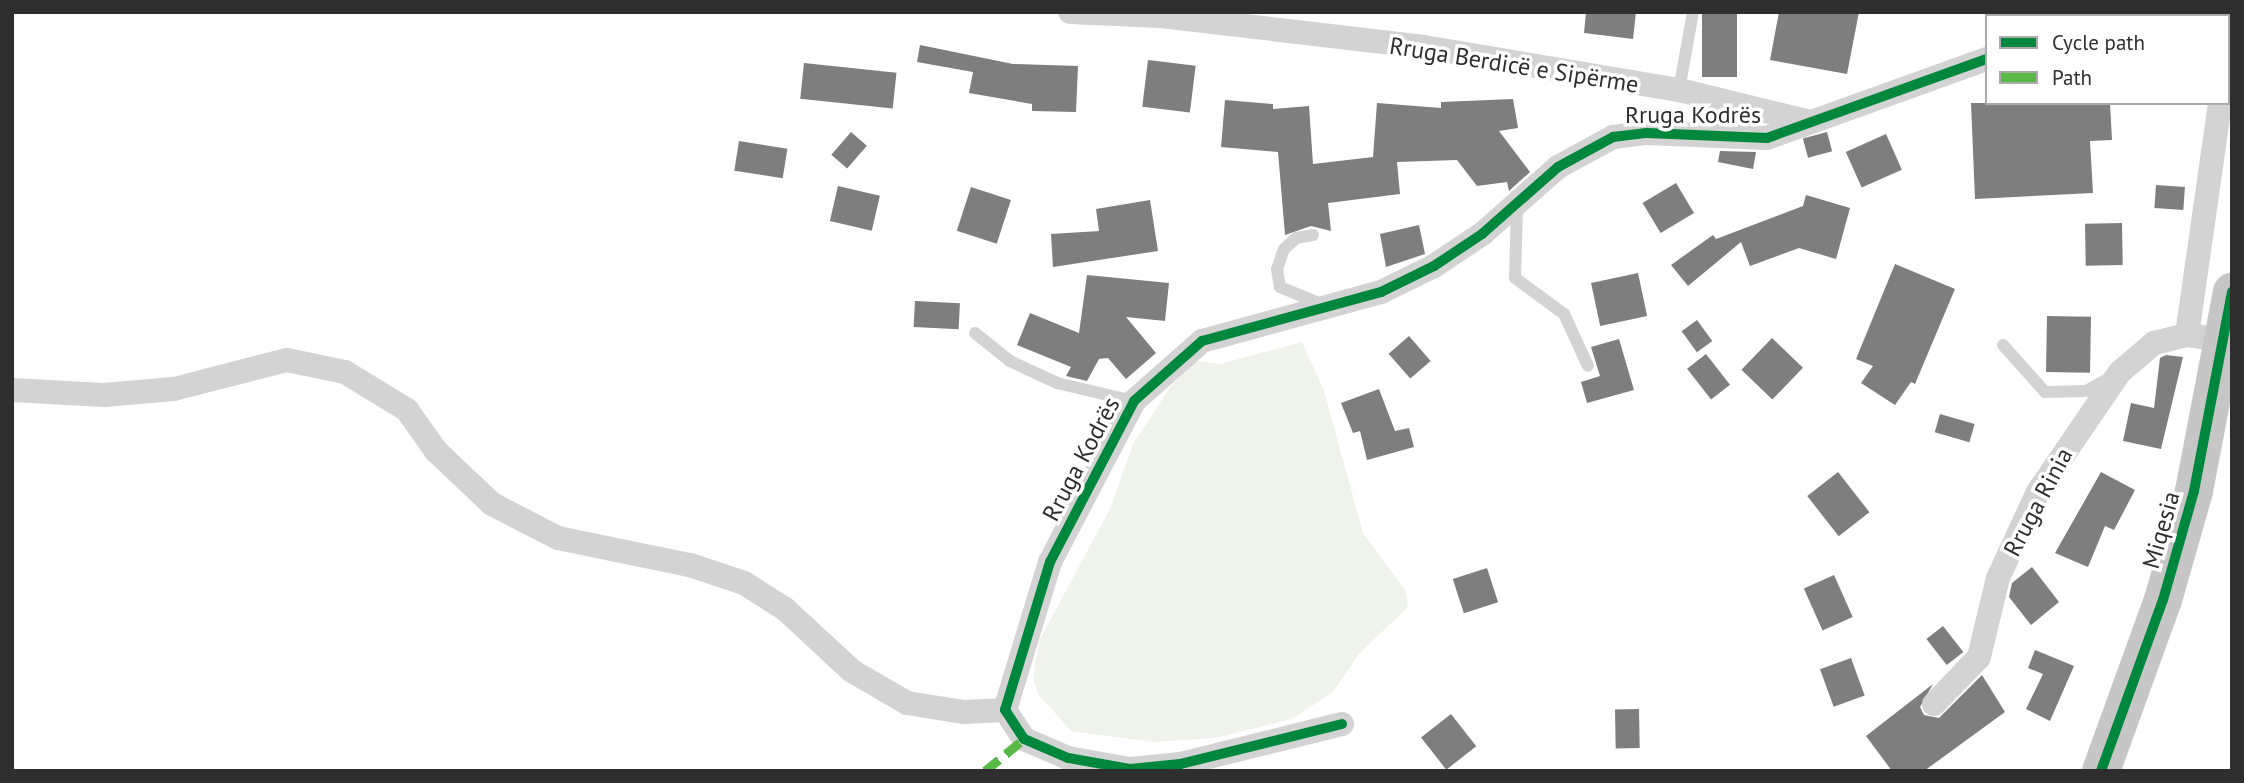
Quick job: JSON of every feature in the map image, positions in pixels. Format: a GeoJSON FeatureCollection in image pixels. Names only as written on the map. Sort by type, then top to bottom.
{"type":"FeatureCollection","features":[{"type":"Feature","properties":{"kind":"main road","name":"Miqesia"},"geometry":{"type":"LineString","coordinates":[[2101,771],[2163,600],[2220,396],[2204,337],[2232,292]]}},
{"type":"Feature","properties":{"kind":"street","name":"Rruga Berdicë e Sipërme"},"geometry":{"type":"LineString","coordinates":[[1070,12],[1161,16],[1424,47],[1679,90],[1810,122]]}},
{"type":"Feature","properties":{"kind":"street"},"geometry":{"type":"LineString","coordinates":[[1810,122],[1985,60]]}},
{"type":"Feature","properties":{"kind":"street"},"geometry":{"type":"LineString","coordinates":[[2204,337],[2220,105]]}},
{"type":"Feature","properties":{"kind":"street","name":"Rruga Kodrës"},"geometry":{"type":"LineString","coordinates":[[1005,710],[1050,562],[1134,401],[1202,341],[1381,292],[1434,266],[1558,167],[1612,137],[1647,133],[1767,138],[1810,122]]}},
{"type":"Feature","properties":{"kind":"street","name":"Rruga Rinia"},"geometry":{"type":"LineString","coordinates":[[1934,704],[1979,657],[1998,578],[2038,492],[2120,372],[2154,343],[2204,337]]}},
{"type":"Feature","properties":{"kind":"street"},"geometry":{"type":"LineString","coordinates":[[12,390],[104,395],[174,389],[287,360],[345,372],[407,410],[436,450],[492,504],[547,533],[690,565],[744,583],[785,609],[852,671],[907,703],[964,712],[1005,710],[1024,739],[1068,758],[1130,769],[1253,749],[1342,724]]}},
{"type":"Feature","properties":{"kind":"lane"},"geometry":{"type":"LineString","coordinates":[[1679,90],[1693,12]]}},
{"type":"Feature","properties":{"kind":"lane"},"geometry":{"type":"LineString","coordinates":[[1517,202],[1515,278],[1564,314],[1588,366]]}},
{"type":"Feature","properties":{"kind":"lane"},"geometry":{"type":"LineString","coordinates":[[1314,235],[1296,238],[1284,249],[1280,287],[1328,306]]}},
{"type":"Feature","properties":{"kind":"lane"},"geometry":{"type":"LineString","coordinates":[[975,332],[1010,361],[1057,383],[1134,401]]}},
{"type":"Feature","properties":{"kind":"lane"},"geometry":{"type":"LineString","coordinates":[[2003,345],[2045,392],[2086,391],[2120,372]]}},
{"type":"Feature","properties":{"kind":"shaded area"},"geometry":{"type":"Polygon","coordinates":[[[1302,342],[1324,391],[1363,533],[1405,590],[1408,607],[1359,654],[1333,692],[1292,719],[1216,738],[1152,742],[1071,731],[1038,694],[1033,677],[1039,641],[1111,507],[1133,444],[1171,386],[1196,361],[1220,364],[1302,342]]]}},
{"type":"Feature","properties":{"kind":"building"},"geometry":{"type":"Polygon","coordinates":[[[1586,12],[1636,12],[1633,39],[1584,33],[1586,12]]]}},
{"type":"Feature","properties":{"kind":"building"},"geometry":{"type":"Polygon","coordinates":[[[1702,12],[1737,12],[1737,77],[1702,77],[1702,12]]]}},
{"type":"Feature","properties":{"kind":"building"},"geometry":{"type":"Polygon","coordinates":[[[1779,12],[1859,12],[1847,74],[1770,60],[1779,12]]]}},
{"type":"Feature","properties":{"kind":"building"},"geometry":{"type":"Polygon","coordinates":[[[920,45],[1013,64],[1078,66],[1076,112],[1032,111],[1032,104],[969,93],[973,72],[917,62],[920,45]]]}},
{"type":"Feature","properties":{"kind":"building"},"geometry":{"type":"Polygon","coordinates":[[[1148,60],[1196,66],[1190,112],[1142,107],[1148,60]]]}},
{"type":"Feature","properties":{"kind":"building"},"geometry":{"type":"Polygon","coordinates":[[[804,63],[896,73],[893,109],[800,99],[804,63]]]}},
{"type":"Feature","properties":{"kind":"building"},"geometry":{"type":"Polygon","coordinates":[[[1513,99],[1518,128],[1499,131],[1530,172],[1509,191],[1507,182],[1477,186],[1457,160],[1397,162],[1400,194],[1328,203],[1331,231],[1311,226],[1285,235],[1278,152],[1221,147],[1225,100],[1273,104],[1273,109],[1309,106],[1313,164],[1373,157],[1377,103],[1441,108],[1441,102],[1513,99]]]}},
{"type":"Feature","properties":{"kind":"building"},"geometry":{"type":"Polygon","coordinates":[[[1971,103],[2110,105],[2112,140],[2090,141],[2093,193],[1975,199],[1971,103]]]}},
{"type":"Feature","properties":{"kind":"building"},"geometry":{"type":"Polygon","coordinates":[[[851,132],[867,146],[847,168],[831,155],[851,132]]]}},
{"type":"Feature","properties":{"kind":"building"},"geometry":{"type":"Polygon","coordinates":[[[1827,132],[1832,151],[1808,158],[1803,138],[1827,132]]]}},
{"type":"Feature","properties":{"kind":"building"},"geometry":{"type":"Polygon","coordinates":[[[1886,134],[1902,170],[1862,188],[1846,152],[1886,134]]]}},
{"type":"Feature","properties":{"kind":"building"},"geometry":{"type":"Polygon","coordinates":[[[739,141],[787,149],[783,178],[734,171],[739,141]]]}},
{"type":"Feature","properties":{"kind":"building"},"geometry":{"type":"Polygon","coordinates":[[[1720,151],[1756,152],[1753,169],[1718,162],[1720,151]]]}},
{"type":"Feature","properties":{"kind":"building"},"geometry":{"type":"Polygon","coordinates":[[[1676,183],[1694,213],[1661,233],[1643,203],[1676,183]]]}},
{"type":"Feature","properties":{"kind":"building"},"geometry":{"type":"Polygon","coordinates":[[[2156,185],[2185,187],[2183,210],[2154,208],[2156,185]]]}},
{"type":"Feature","properties":{"kind":"building"},"geometry":{"type":"Polygon","coordinates":[[[838,186],[880,196],[872,231],[830,221],[838,186]]]}},
{"type":"Feature","properties":{"kind":"building"},"geometry":{"type":"Polygon","coordinates":[[[971,187],[1011,200],[997,244],[957,231],[971,187]]]}},
{"type":"Feature","properties":{"kind":"building"},"geometry":{"type":"Polygon","coordinates":[[[1806,195],[1850,208],[1836,259],[1799,248],[1750,266],[1741,242],[1688,286],[1671,265],[1713,235],[1716,239],[1803,206],[1806,195]]]}},
{"type":"Feature","properties":{"kind":"building"},"geometry":{"type":"Polygon","coordinates":[[[1150,200],[1158,251],[1053,267],[1051,234],[1099,231],[1096,209],[1150,200]]]}},
{"type":"Feature","properties":{"kind":"building"},"geometry":{"type":"Polygon","coordinates":[[[2122,223],[2123,265],[2086,266],[2085,224],[2122,223]]]}},
{"type":"Feature","properties":{"kind":"building"},"geometry":{"type":"Polygon","coordinates":[[[1419,225],[1425,254],[1386,267],[1380,234],[1419,225]]]}},
{"type":"Feature","properties":{"kind":"building"},"geometry":{"type":"Polygon","coordinates":[[[1895,264],[1955,289],[1915,384],[1911,382],[1895,405],[1861,383],[1873,366],[1856,359],[1895,264]]]}},
{"type":"Feature","properties":{"kind":"building"},"geometry":{"type":"Polygon","coordinates":[[[1638,273],[1647,316],[1600,326],[1591,283],[1638,273]]]}},
{"type":"Feature","properties":{"kind":"building"},"geometry":{"type":"Polygon","coordinates":[[[1087,275],[1169,283],[1165,321],[1126,317],[1156,353],[1126,379],[1108,358],[1099,359],[1087,381],[1066,376],[1071,367],[1017,345],[1030,313],[1079,333],[1087,275]]]}},
{"type":"Feature","properties":{"kind":"building"},"geometry":{"type":"Polygon","coordinates":[[[915,301],[960,303],[959,329],[914,327],[915,301]]]}},
{"type":"Feature","properties":{"kind":"building"},"geometry":{"type":"Polygon","coordinates":[[[2047,316],[2091,317],[2090,373],[2046,372],[2047,316]]]}},
{"type":"Feature","properties":{"kind":"building"},"geometry":{"type":"Polygon","coordinates":[[[1697,320],[1712,341],[1697,352],[1682,331],[1697,320]]]}},
{"type":"Feature","properties":{"kind":"building"},"geometry":{"type":"Polygon","coordinates":[[[1409,336],[1431,361],[1410,379],[1389,354],[1409,336]]]}},
{"type":"Feature","properties":{"kind":"building"},"geometry":{"type":"Polygon","coordinates":[[[1772,338],[1803,368],[1772,400],[1741,370],[1772,338]]]}},
{"type":"Feature","properties":{"kind":"building"},"geometry":{"type":"Polygon","coordinates":[[[1619,339],[1634,390],[1587,403],[1581,382],[1600,376],[1591,347],[1619,339]]]}},
{"type":"Feature","properties":{"kind":"building"},"geometry":{"type":"Polygon","coordinates":[[[1706,354],[1730,385],[1711,400],[1687,369],[1706,354]]]}},
{"type":"Feature","properties":{"kind":"building"},"geometry":{"type":"Polygon","coordinates":[[[2166,355],[2183,357],[2161,449],[2123,441],[2131,403],[2154,408],[2160,358],[2166,355]]]}},
{"type":"Feature","properties":{"kind":"building"},"geometry":{"type":"Polygon","coordinates":[[[1379,389],[1395,431],[1409,428],[1414,447],[1367,460],[1360,431],[1353,433],[1341,403],[1379,389]]]}},
{"type":"Feature","properties":{"kind":"building"},"geometry":{"type":"Polygon","coordinates":[[[1940,414],[1975,424],[1969,442],[1935,432],[1940,414]]]}},
{"type":"Feature","properties":{"kind":"building"},"geometry":{"type":"Polygon","coordinates":[[[1838,472],[1869,512],[1839,536],[1807,496],[1838,472]]]}},
{"type":"Feature","properties":{"kind":"building"},"geometry":{"type":"Polygon","coordinates":[[[2101,472],[2135,490],[2114,530],[2105,526],[2088,567],[2055,553],[2101,472]]]}},
{"type":"Feature","properties":{"kind":"building"},"geometry":{"type":"Polygon","coordinates":[[[2032,567],[2059,602],[2031,625],[2009,597],[2012,583],[2032,567]]]}},
{"type":"Feature","properties":{"kind":"building"},"geometry":{"type":"Polygon","coordinates":[[[1487,568],[1498,602],[1464,613],[1453,579],[1487,568]]]}},
{"type":"Feature","properties":{"kind":"building"},"geometry":{"type":"Polygon","coordinates":[[[1834,575],[1853,617],[1823,630],[1804,588],[1834,575]]]}},
{"type":"Feature","properties":{"kind":"building"},"geometry":{"type":"Polygon","coordinates":[[[1943,626],[1963,652],[1947,665],[1926,639],[1943,626]]]}},
{"type":"Feature","properties":{"kind":"building"},"geometry":{"type":"Polygon","coordinates":[[[2035,650],[2074,666],[2050,721],[2026,709],[2043,674],[2028,668],[2035,650]]]}},
{"type":"Feature","properties":{"kind":"building"},"geometry":{"type":"Polygon","coordinates":[[[1851,658],[1865,696],[1834,707],[1820,669],[1851,658]]]}},
{"type":"Feature","properties":{"kind":"building"},"geometry":{"type":"Polygon","coordinates":[[[1982,675],[2005,712],[1924,771],[1892,771],[1866,736],[1933,684],[1920,707],[1924,715],[1939,718],[1982,675]]]}},
{"type":"Feature","properties":{"kind":"building"},"geometry":{"type":"Polygon","coordinates":[[[1615,709],[1639,709],[1640,748],[1616,748],[1615,709]]]}},
{"type":"Feature","properties":{"kind":"building"},"geometry":{"type":"Polygon","coordinates":[[[1451,714],[1476,746],[1446,770],[1421,737],[1451,714]]]}},
{"type":"Feature","properties":{"kind":"marked path"},"geometry":{"type":"LineString","coordinates":[[985,771],[1024,739]]}},
{"type":"Feature","properties":{"kind":"cycle path"},"geometry":{"type":"LineString","coordinates":[[1342,724],[1180,764],[1130,769],[1068,758],[1024,739],[1005,710],[1050,562],[1134,401],[1202,341],[1381,292],[1434,266],[1482,234],[1558,167],[1613,137],[1647,133],[1767,138],[1985,60]]}},
{"type":"Feature","properties":{"kind":"cycle path"},"geometry":{"type":"LineString","coordinates":[[2101,771],[2163,600],[2194,491],[2232,292]]}}]}
